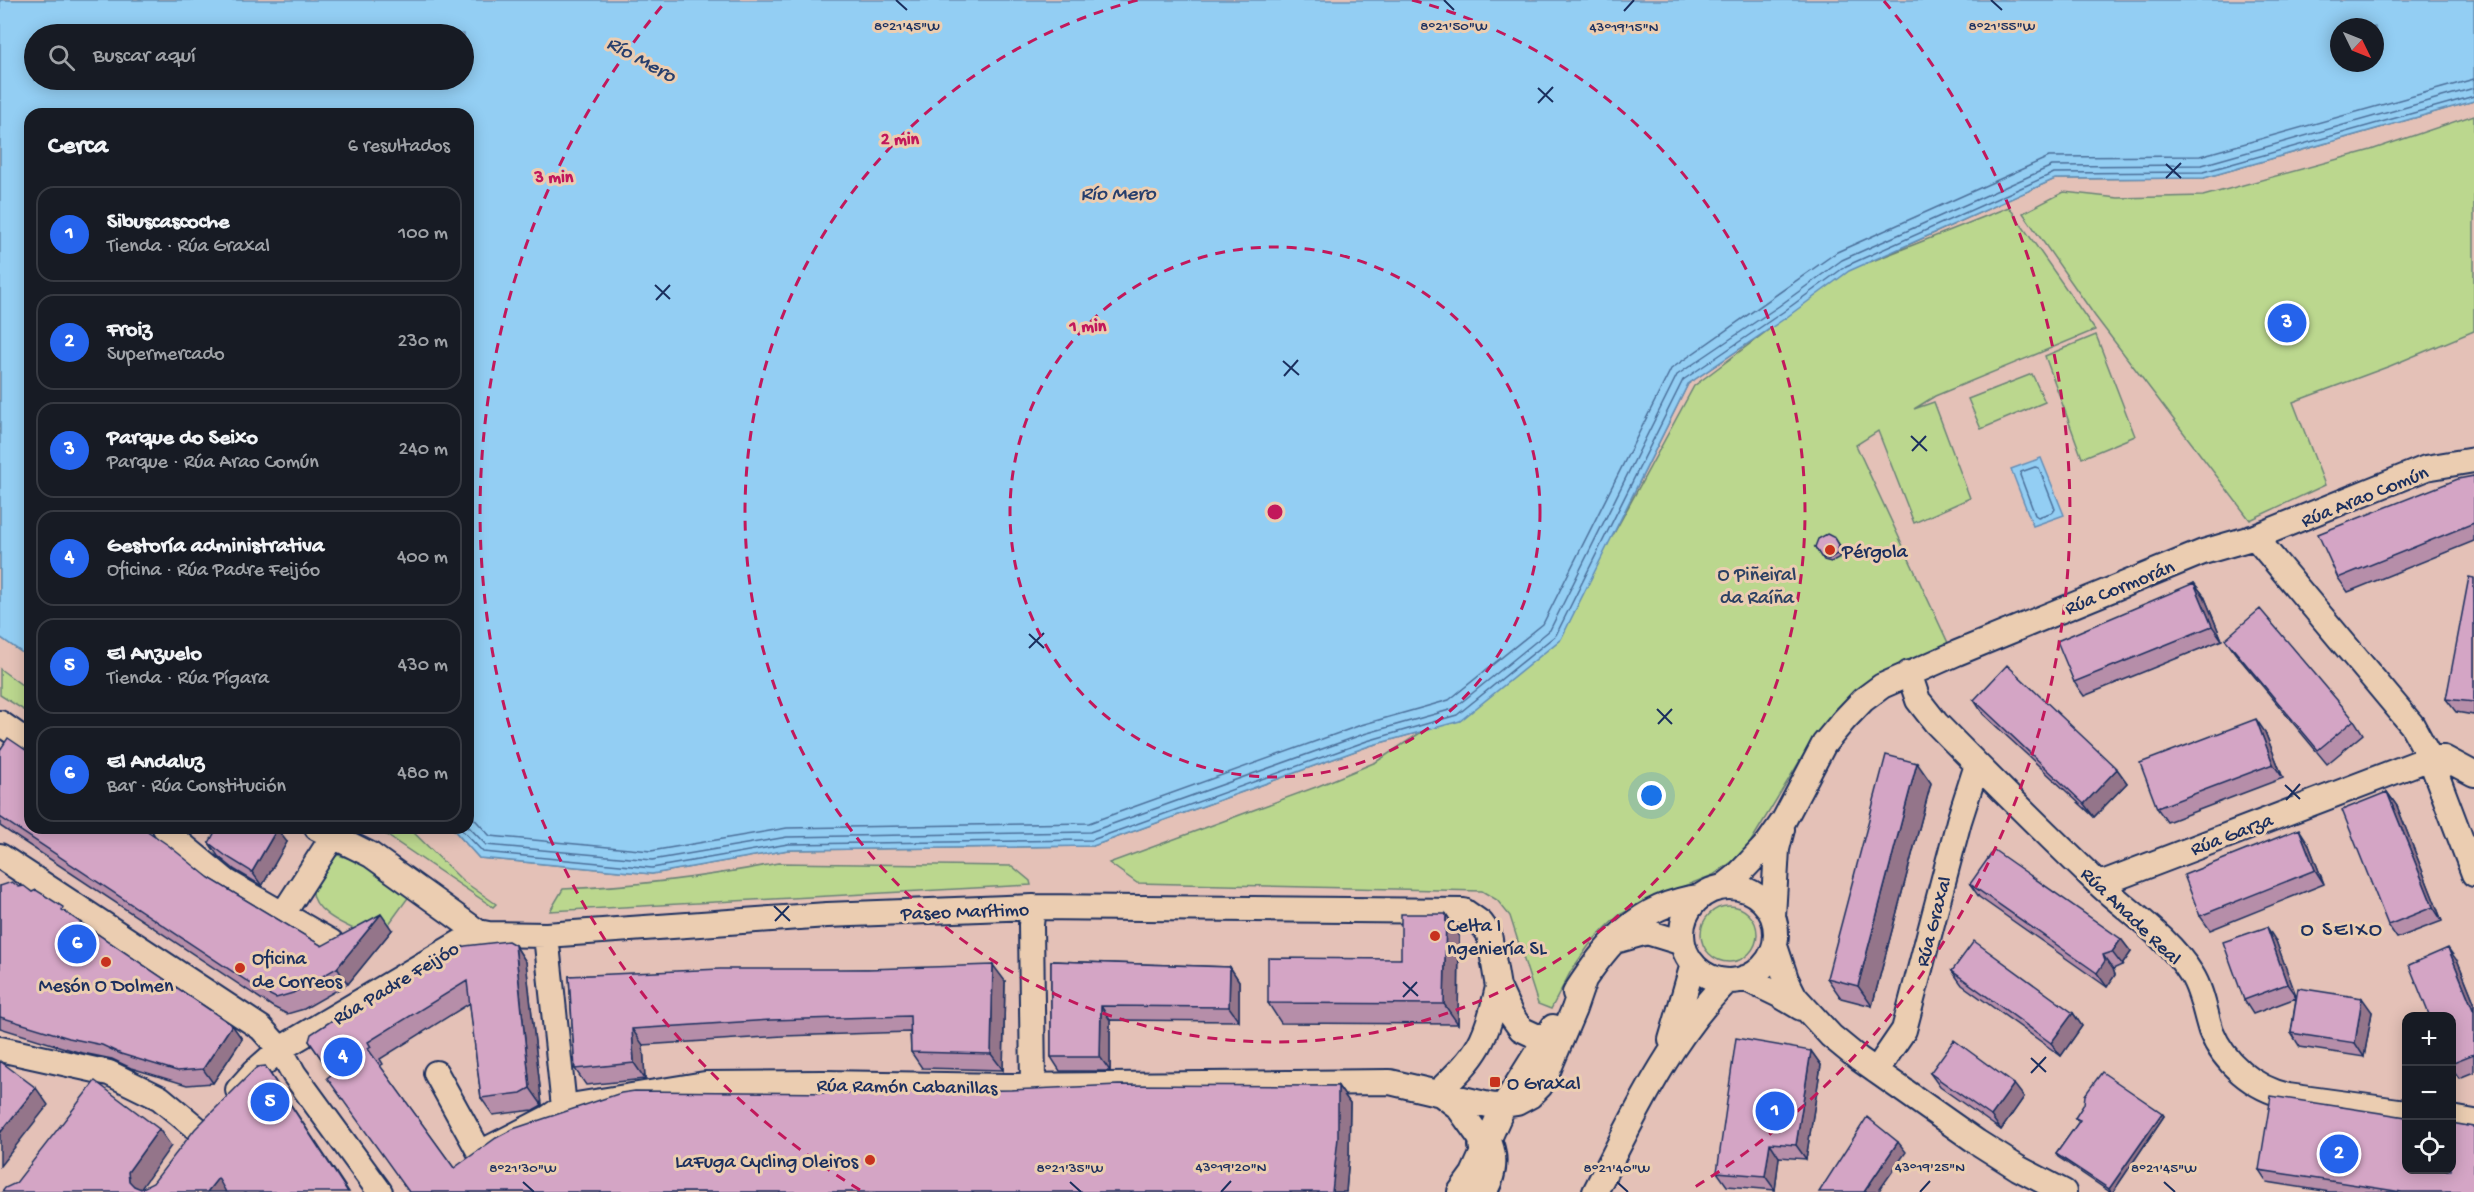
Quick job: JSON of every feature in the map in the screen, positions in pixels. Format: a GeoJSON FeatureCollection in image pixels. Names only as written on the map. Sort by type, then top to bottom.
{"type":"FeatureCollection","features":[{"type":"Feature","properties":{"kind":"highway"},"geometry":{"type":"LineString","coordinates":[[1479,1192],[1488,1174],[1489,1157],[1486,1146]]}},
{"type":"Feature","properties":{"kind":"street","name":"Rúa Arao Común"},"geometry":{"type":"LineString","coordinates":[[2255,537],[2426,468],[2474,460]]}},
{"type":"Feature","properties":{"kind":"street","name":"Rúa Cormorán"},"geometry":{"type":"LineString","coordinates":[[1723,886],[1758,855],[1784,820],[1824,744],[1844,720],[1872,693],[1909,673],[2202,552],[2255,537]]}},
{"type":"Feature","properties":{"kind":"street"},"geometry":{"type":"LineString","coordinates":[[2255,537],[2412,725],[2430,758],[2474,874]]}},
{"type":"Feature","properties":{"kind":"street","name":"Rúa Anade Real"},"geometry":{"type":"LineString","coordinates":[[1909,673],[1918,700],[1926,711],[1977,765],[2100,884],[2175,952],[2193,977],[2212,1032],[2225,1057],[2246,1077],[2272,1093],[2402,1111]]}},
{"type":"Feature","properties":{"kind":"street"},"geometry":{"type":"LineString","coordinates":[[0,723],[24,740]]}},
{"type":"Feature","properties":{"kind":"street"},"geometry":{"type":"LineString","coordinates":[[2430,758],[2444,758],[2474,774]]}},
{"type":"Feature","properties":{"kind":"street","name":"Rúa Garza"},"geometry":{"type":"LineString","coordinates":[[2100,884],[2430,758]]}},
{"type":"Feature","properties":{"kind":"street","name":"Rúa Graxal"},"geometry":{"type":"LineString","coordinates":[[1876,1071],[1904,1030],[1959,820],[1977,765]]}},
{"type":"Feature","properties":{"kind":"street","name":"Rúa Cormorán"},"geometry":{"type":"LineString","coordinates":[[1773,916],[1777,849],[1784,820]]}},
{"type":"Feature","properties":{"kind":"street"},"geometry":{"type":"LineString","coordinates":[[169,834],[227,882],[331,942]]}},
{"type":"Feature","properties":{"kind":"street"},"geometry":{"type":"LineString","coordinates":[[283,914],[325,834]]}},
{"type":"Feature","properties":{"kind":"street"},"geometry":{"type":"LineString","coordinates":[[330,834],[372,855],[478,932]]}},
{"type":"Feature","properties":{"kind":"street"},"geometry":{"type":"LineString","coordinates":[[0,856],[261,1028],[280,1049],[294,1074],[380,1192]]}},
{"type":"Feature","properties":{"kind":"street"},"geometry":{"type":"LineString","coordinates":[[1460,1192],[1473,1174],[1504,1105],[1602,952],[1630,925],[1650,911],[1668,903],[1699,897],[1723,886],[1735,886],[1758,896],[1773,916],[1777,936],[1775,946],[1763,966],[1735,980],[1713,995],[1663,1062],[1595,1192]]}},
{"type":"Feature","properties":{"kind":"street"},"geometry":{"type":"LineString","coordinates":[[1663,1062],[1684,997],[1688,953],[1684,918],[1699,897]]}},
{"type":"Feature","properties":{"kind":"street"},"geometry":{"type":"LineString","coordinates":[[1033,908],[1031,925],[1033,1085]]}},
{"type":"Feature","properties":{"kind":"street","name":"Paseo Marítimo"},"geometry":{"type":"LineString","coordinates":[[478,932],[546,935],[828,915],[1033,908],[1464,911],[1481,923],[1489,934],[1498,987],[1511,1015],[1521,1029],[1536,1036],[1547,1036]]}},
{"type":"Feature","properties":{"kind":"street","name":"Rúa Padre Feijóo"},"geometry":{"type":"LineString","coordinates":[[0,1049],[160,1098],[207,1125],[254,1072],[280,1049],[478,932]]}},
{"type":"Feature","properties":{"kind":"street"},"geometry":{"type":"LineString","coordinates":[[1614,942],[1647,932],[1688,953],[1708,976],[1735,980],[1779,995],[1810,1015]]}},
{"type":"Feature","properties":{"kind":"street"},"geometry":{"type":"LineString","coordinates":[[546,935],[564,1107]]}},
{"type":"Feature","properties":{"kind":"street"},"geometry":{"type":"LineString","coordinates":[[1775,946],[1786,979],[1795,997],[1831,1036],[1876,1071],[2018,1168],[2064,1192]]}},
{"type":"Feature","properties":{"kind":"street"},"geometry":{"type":"LineString","coordinates":[[1438,1092],[1493,1106],[1517,1103],[1530,1096],[1540,1086],[1574,1009],[1584,980]]}},
{"type":"Feature","properties":{"kind":"street"},"geometry":{"type":"LineString","coordinates":[[1438,1092],[1460,1072],[1482,1042],[1489,1026],[1498,987]]}},
{"type":"Feature","properties":{"kind":"street","name":"Rúa Ramón Cabanillas"},"geometry":{"type":"LineString","coordinates":[[436,1073],[480,1153],[548,1118],[564,1107],[705,1084],[1390,1083],[1438,1092],[1458,1107],[1486,1146]]}},
{"type":"Feature","properties":{"kind":"street"},"geometry":{"type":"LineString","coordinates":[[2456,1119],[2474,1122]]}},
{"type":"Feature","properties":{"kind":"green space","name":"O Piñeiral da Raíña"},"geometry":{"type":"Polygon","coordinates":[[[0,0],[244,0],[96,24],[24,24],[24,90],[474,90],[474,88],[1884,112],[2330,27],[2330,72],[2384,72],[2384,18],[2379,18],[2474,0],[2474,101],[2204,178],[2055,179],[1870,262],[2009,207],[2095,330],[1935,396],[1914,409],[1934,402],[1970,498],[1914,523],[1878,431],[1856,445],[1949,645],[1846,704],[1807,749],[1750,843],[1733,861],[1713,875],[1648,900],[1619,915],[1592,941],[1571,971],[1551,1009],[1538,1004],[1510,916],[1497,900],[1482,891],[1137,883],[1109,863],[1316,787],[1376,762],[1423,731],[1369,746],[1093,846],[788,850],[652,874],[479,858],[457,834],[474,834],[474,108],[24,108],[24,654],[0,637],[0,0]],[[1771,328],[1688,384],[1612,537],[1694,386],[1771,328]]]}},
{"type":"Feature","properties":{"kind":"green space"},"geometry":{"type":"Polygon","coordinates":[[[2474,115],[2474,331],[2390,366],[2293,402],[2325,485],[2250,520],[2095,316],[2023,213],[2064,192],[2118,198],[2203,196],[2371,150],[2474,115]]]}},
{"type":"Feature","properties":{"kind":"green space"},"geometry":{"type":"Polygon","coordinates":[[[2096,335],[2135,436],[2082,458],[2045,356],[2096,335]]]}},
{"type":"Feature","properties":{"kind":"green space"},"geometry":{"type":"Polygon","coordinates":[[[2032,374],[2045,402],[1981,429],[1968,399],[2032,374]]]}},
{"type":"Feature","properties":{"kind":"green space"},"geometry":{"type":"Polygon","coordinates":[[[0,669],[24,687],[24,710],[0,695],[0,669]]]}},
{"type":"Feature","properties":{"kind":"green space"},"geometry":{"type":"Polygon","coordinates":[[[385,834],[415,834],[463,881],[496,904],[493,907],[385,834]]]}},
{"type":"Feature","properties":{"kind":"green space"},"geometry":{"type":"Polygon","coordinates":[[[338,855],[364,863],[410,895],[378,939],[342,924],[320,908],[314,898],[313,887],[319,875],[338,855]]]}},
{"type":"Feature","properties":{"kind":"green space"},"geometry":{"type":"Polygon","coordinates":[[[778,863],[1012,866],[1030,881],[1031,885],[550,911],[563,889],[671,880],[778,863]]]}},
{"type":"Feature","properties":{"kind":"green space"},"geometry":{"type":"Polygon","coordinates":[[[1729,906],[1740,908],[1749,914],[1755,923],[1757,934],[1755,945],[1749,954],[1740,960],[1729,962],[1718,960],[1709,954],[1703,945],[1701,934],[1703,923],[1709,914],[1718,908],[1729,906]]]}},
{"type":"Feature","properties":{"kind":"water","name":"Río Mero"},"geometry":{"type":"Polygon","coordinates":[[[0,0],[2474,0],[2474,101],[2204,178],[2055,179],[1849,271],[1787,317],[1688,384],[1561,639],[1460,721],[1369,746],[1093,846],[788,850],[652,874],[479,858],[457,834],[474,834],[474,108],[24,108],[24,654],[0,637],[0,0]]]}},
{"type":"Feature","properties":{"kind":"water"},"geometry":{"type":"Polygon","coordinates":[[[2041,458],[2064,515],[2033,526],[2011,469],[2041,458]]]}},
{"type":"Feature","properties":{"kind":"building"},"geometry":{"type":"Polygon","coordinates":[[[2474,476],[2474,523],[2338,578],[2318,534],[2458,479],[2474,476]]]}},
{"type":"Feature","properties":{"kind":"building","name":"Pérgola"},"geometry":{"type":"Polygon","coordinates":[[[1827,534],[1835,538],[1839,545],[1837,554],[1829,559],[1821,557],[1815,547],[1818,539],[1827,534]]]}},
{"type":"Feature","properties":{"kind":"building"},"geometry":{"type":"Polygon","coordinates":[[[2469,577],[2474,578],[2474,702],[2446,699],[2469,577]]]}},
{"type":"Feature","properties":{"kind":"building"},"geometry":{"type":"Polygon","coordinates":[[[2194,583],[2212,626],[2074,682],[2057,641],[2194,583]]]}},
{"type":"Feature","properties":{"kind":"building"},"geometry":{"type":"Polygon","coordinates":[[[2260,609],[2354,720],[2318,750],[2225,639],[2260,609]]]}},
{"type":"Feature","properties":{"kind":"building"},"geometry":{"type":"Polygon","coordinates":[[[2007,665],[2117,769],[2084,804],[1974,700],[2007,665]]]}},
{"type":"Feature","properties":{"kind":"building"},"geometry":{"type":"Polygon","coordinates":[[[2256,719],[2273,764],[2157,808],[2140,763],[2256,719]]]}},
{"type":"Feature","properties":{"kind":"building"},"geometry":{"type":"Polygon","coordinates":[[[8,738],[24,749],[24,833],[0,817],[0,750],[8,738]]]}},
{"type":"Feature","properties":{"kind":"building"},"geometry":{"type":"Polygon","coordinates":[[[1886,755],[1917,763],[1858,986],[1827,978],[1886,755]]]}},
{"type":"Feature","properties":{"kind":"building"},"geometry":{"type":"Polygon","coordinates":[[[2387,792],[2433,907],[2388,925],[2342,810],[2387,792]]]}},
{"type":"Feature","properties":{"kind":"building"},"geometry":{"type":"Polygon","coordinates":[[[2299,829],[2315,870],[2200,916],[2184,875],[2299,829]]]}},
{"type":"Feature","properties":{"kind":"building"},"geometry":{"type":"Polygon","coordinates":[[[26,834],[152,834],[209,878],[322,946],[381,914],[337,968],[293,993],[276,998],[262,991],[26,834]]]}},
{"type":"Feature","properties":{"kind":"building"},"geometry":{"type":"Polygon","coordinates":[[[214,834],[274,834],[252,872],[209,843],[214,834]]]}},
{"type":"Feature","properties":{"kind":"building"},"geometry":{"type":"Polygon","coordinates":[[[1994,850],[2121,939],[2112,952],[2103,955],[2105,961],[2097,973],[1970,884],[1994,850]]]}},
{"type":"Feature","properties":{"kind":"building"},"geometry":{"type":"Polygon","coordinates":[[[12,882],[32,892],[36,890],[63,907],[62,910],[232,1025],[203,1069],[177,1071],[121,1054],[102,1045],[69,1038],[0,1017],[0,886],[12,882]]]}},
{"type":"Feature","properties":{"kind":"building"},"geometry":{"type":"Polygon","coordinates":[[[1401,914],[1446,914],[1444,1004],[1268,1003],[1268,958],[1401,959],[1401,914]]]}},
{"type":"Feature","properties":{"kind":"building"},"geometry":{"type":"Polygon","coordinates":[[[2267,927],[2287,984],[2244,1000],[2223,942],[2267,927]]]}},
{"type":"Feature","properties":{"kind":"building"},"geometry":{"type":"Polygon","coordinates":[[[508,941],[515,945],[530,1088],[521,1093],[481,1098],[467,981],[368,1042],[371,1047],[368,1049],[454,1168],[496,1138],[513,1129],[621,1093],[635,1091],[837,1093],[1011,1090],[1118,1085],[1338,1086],[1338,1138],[1332,1192],[409,1192],[327,1078],[332,1074],[309,1041],[311,1034],[451,951],[465,946],[508,941]]]}},
{"type":"Feature","properties":{"kind":"building"},"geometry":{"type":"Polygon","coordinates":[[[1974,941],[2073,1013],[2051,1043],[1952,971],[1974,941]]]}},
{"type":"Feature","properties":{"kind":"building"},"geometry":{"type":"Polygon","coordinates":[[[2448,948],[2474,1012],[2474,1054],[2456,1061],[2456,1012],[2428,1012],[2409,965],[2448,948]]]}},
{"type":"Feature","properties":{"kind":"building"},"geometry":{"type":"Polygon","coordinates":[[[1051,961],[1230,967],[1229,1007],[1101,1006],[1100,1057],[1051,1057],[1051,961]]]}},
{"type":"Feature","properties":{"kind":"building"},"geometry":{"type":"Polygon","coordinates":[[[993,965],[991,1054],[911,1052],[910,1016],[771,1020],[632,1029],[634,1063],[575,1069],[569,976],[720,969],[868,969],[993,965]]]}},
{"type":"Feature","properties":{"kind":"building"},"geometry":{"type":"Polygon","coordinates":[[[2298,988],[2362,998],[2355,1043],[2291,1033],[2298,988]]]}},
{"type":"Feature","properties":{"kind":"building"},"geometry":{"type":"Polygon","coordinates":[[[1736,1038],[1811,1051],[1796,1145],[1770,1143],[1765,1176],[1717,1172],[1736,1038]]]}},
{"type":"Feature","properties":{"kind":"building"},"geometry":{"type":"Polygon","coordinates":[[[1954,1040],[2014,1084],[1991,1116],[1930,1073],[1954,1040]]]}},
{"type":"Feature","properties":{"kind":"building"},"geometry":{"type":"Polygon","coordinates":[[[0,1061],[36,1088],[0,1133],[0,1061]]]}},
{"type":"Feature","properties":{"kind":"building"},"geometry":{"type":"Polygon","coordinates":[[[265,1066],[348,1192],[226,1192],[218,1178],[207,1192],[2,1192],[16,1183],[95,1081],[159,1129],[128,1172],[129,1181],[141,1189],[153,1183],[195,1129],[257,1067],[265,1066]]]}},
{"type":"Feature","properties":{"kind":"building"},"geometry":{"type":"Polygon","coordinates":[[[2102,1072],[2162,1113],[2109,1189],[2056,1154],[2080,1120],[2075,1118],[2084,1104],[2085,1095],[2102,1072]]]}},
{"type":"Feature","properties":{"kind":"building"},"geometry":{"type":"Polygon","coordinates":[[[2271,1096],[2402,1116],[2402,1174],[2456,1174],[2456,1124],[2474,1127],[2474,1192],[2402,1192],[2259,1170],[2271,1096]]]}},
{"type":"Feature","properties":{"kind":"building"},"geometry":{"type":"Polygon","coordinates":[[[1867,1117],[1898,1142],[1864,1192],[1819,1192],[1867,1117]]]}},
{"type":"Feature","properties":{"kind":"place","name":"Parque do Seixo"},"geometry":{"type":"Point","coordinates":[2287,323]}},
{"type":"Feature","properties":{"kind":"place","name":"Pérgola"},"geometry":{"type":"Point","coordinates":[1830,550]}},
{"type":"Feature","properties":{"kind":"place","name":"Celta I ngeniería SL"},"geometry":{"type":"Point","coordinates":[1435,936]}},
{"type":"Feature","properties":{"kind":"place","name":"El Andaluz"},"geometry":{"type":"Point","coordinates":[77,944]}},
{"type":"Feature","properties":{"kind":"place","name":"Mesón O Dolmen"},"geometry":{"type":"Point","coordinates":[106,962]}},
{"type":"Feature","properties":{"kind":"place","name":"Oficina de Correos"},"geometry":{"type":"Point","coordinates":[240,968]}},
{"type":"Feature","properties":{"kind":"place","name":"Gestoría administrativa"},"geometry":{"type":"Point","coordinates":[343,1057]}},
{"type":"Feature","properties":{"kind":"place","name":"O Graxal"},"geometry":{"type":"Point","coordinates":[1495,1082]}},
{"type":"Feature","properties":{"kind":"place","name":"El Anzuelo"},"geometry":{"type":"Point","coordinates":[270,1102]}},
{"type":"Feature","properties":{"kind":"place","name":"Sibuscascoche"},"geometry":{"type":"Point","coordinates":[1775,1111]}},
{"type":"Feature","properties":{"kind":"place","name":"Froiz"},"geometry":{"type":"Point","coordinates":[2339,1154]}},
{"type":"Feature","properties":{"kind":"place","name":"LaFuga Cycling Oleiros"},"geometry":{"type":"Point","coordinates":[870,1160]}},
{"type":"Feature","properties":{"kind":"district","name":"O SEIXO"},"geometry":{"type":"Point","coordinates":[2342,927]}}]}
